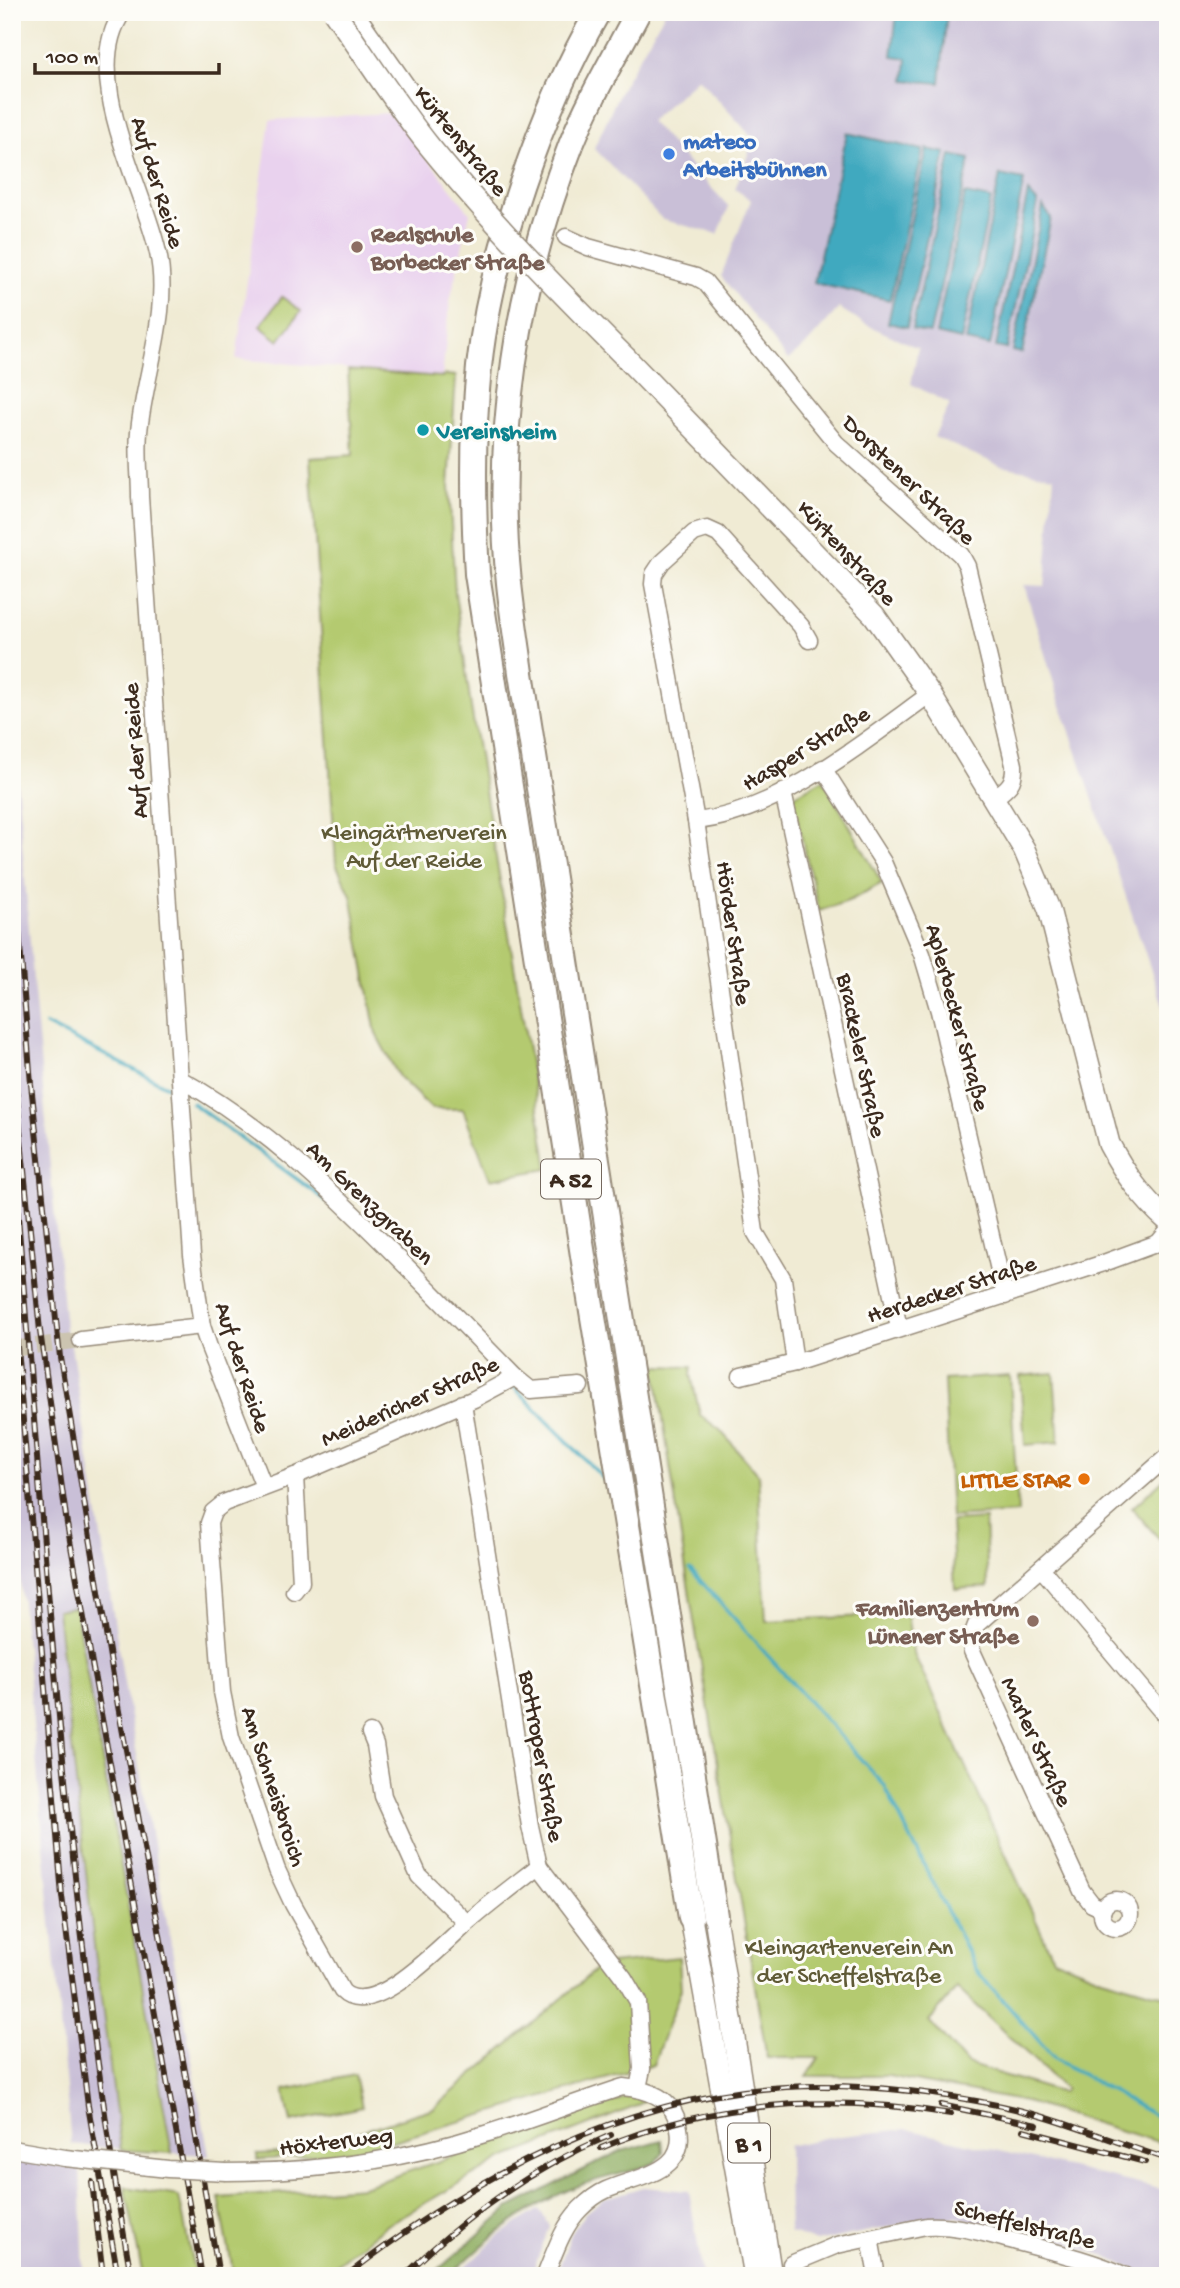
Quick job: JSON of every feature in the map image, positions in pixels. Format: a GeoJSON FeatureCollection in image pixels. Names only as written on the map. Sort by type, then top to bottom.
{"type":"FeatureCollection","features":[{"type":"Feature","properties":{"kind":"highway","name":"A 52"},"geometry":{"type":"LineString","coordinates":[[598,12],[568,69],[549,114],[524,178],[500,258],[479,365],[473,438],[472,503],[477,574],[584,1262],[703,1917]]}},
{"type":"Feature","properties":{"kind":"highway","name":"A 52"},"geometry":{"type":"LineString","coordinates":[[638,12],[597,88],[572,144],[549,208],[529,279],[511,379],[505,449],[505,513],[509,582],[520,673],[703,1917]]}},
{"type":"Feature","properties":{"kind":"main road","name":"Kürtenstraße"},"geometry":{"type":"LineString","coordinates":[[334,12],[429,146],[464,188],[555,287],[874,615],[908,659],[1024,849],[1049,909],[1109,1144],[1126,1175],[1147,1202],[1168,1221]]}},
{"type":"Feature","properties":{"kind":"main road","name":"B 1"},"geometry":{"type":"LineString","coordinates":[[703,1917],[755,2276]]}},
{"type":"Feature","properties":{"kind":"main road","name":"B 1"},"geometry":{"type":"LineString","coordinates":[[703,1917],[771,2276]]}},
{"type":"Feature","properties":{"kind":"street","name":"Auf der Reide"},"geometry":{"type":"LineString","coordinates":[[123,12],[110,33],[108,66],[112,100],[121,145],[150,221],[159,255],[161,285],[159,315],[139,434],[140,484],[192,1255],[202,1326],[247,1449],[264,1487]]}},
{"type":"Feature","properties":{"kind":"street"},"geometry":{"type":"LineString","coordinates":[[355,12],[430,119],[486,191]]}},
{"type":"Feature","properties":{"kind":"street","name":"Dorstener Straße"},"geometry":{"type":"LineString","coordinates":[[566,237],[589,247],[696,277],[705,282],[836,443],[961,555],[967,566],[1014,765],[1014,781],[994,798]]}},
{"type":"Feature","properties":{"kind":"street","name":"Hörder Straße"},"geometry":{"type":"LineString","coordinates":[[795,1363],[783,1279],[755,1232],[696,821],[653,584],[654,574],[662,562],[694,533],[707,529],[718,534],[801,626],[809,640]]}},
{"type":"Feature","properties":{"kind":"street","name":"Hasper Straße"},"geometry":{"type":"LineString","coordinates":[[696,821],[715,819],[740,811],[783,792],[823,768],[930,694]]}},
{"type":"Feature","properties":{"kind":"street","name":"Aplerbecker Straße"},"geometry":{"type":"LineString","coordinates":[[823,768],[883,862],[922,954],[939,1011],[1005,1296]]}},
{"type":"Feature","properties":{"kind":"street","name":"Brackeler Straße"},"geometry":{"type":"LineString","coordinates":[[783,792],[899,1328]]}},
{"type":"Feature","properties":{"kind":"street","name":"Am Grenzgraben"},"geometry":{"type":"LineString","coordinates":[[180,1079],[275,1142],[344,1203],[515,1377]]}},
{"type":"Feature","properties":{"kind":"street","name":"Herdecker Straße"},"geometry":{"type":"LineString","coordinates":[[741,1377],[795,1363],[1005,1296],[1158,1243],[1168,1231]]}},
{"type":"Feature","properties":{"kind":"street"},"geometry":{"type":"LineString","coordinates":[[81,1340],[202,1326]]}},
{"type":"Feature","properties":{"kind":"street","name":"Meidericher Straße"},"geometry":{"type":"LineString","coordinates":[[264,1487],[463,1403],[515,1377],[531,1390],[580,1386]]}},
{"type":"Feature","properties":{"kind":"street","name":"Bottroper Straße"},"geometry":{"type":"LineString","coordinates":[[463,1403],[527,1812],[539,1866],[624,1978],[636,1998],[642,2069],[638,2088]]}},
{"type":"Feature","properties":{"kind":"street","name":"Marler Straße"},"geometry":{"type":"LineString","coordinates":[[1103,1909],[1092,1904],[1082,1891],[977,1662],[970,1641],[976,1625],[1168,1456]]}},
{"type":"Feature","properties":{"kind":"street"},"geometry":{"type":"LineString","coordinates":[[294,1591],[301,1583],[295,1476]]}},
{"type":"Feature","properties":{"kind":"street","name":"Am Schneisbroich"},"geometry":{"type":"LineString","coordinates":[[264,1487],[224,1503],[213,1512],[209,1522],[222,1692],[231,1737],[277,1870],[309,1933],[347,1996],[370,1996],[396,1984],[415,1972],[467,1923]]}},
{"type":"Feature","properties":{"kind":"street"},"geometry":{"type":"LineString","coordinates":[[1041,1568],[1168,1719]]}},
{"type":"Feature","properties":{"kind":"street"},"geometry":{"type":"LineString","coordinates":[[370,1733],[375,1745],[383,1796],[419,1876],[467,1923],[539,1866]]}},
{"type":"Feature","properties":{"kind":"street","name":"Höxterweg"},"geometry":{"type":"LineString","coordinates":[[12,2149],[65,2158],[168,2169],[226,2172],[324,2168],[406,2155],[484,2135],[623,2087],[638,2088]]}},
{"type":"Feature","properties":{"kind":"street"},"geometry":{"type":"LineString","coordinates":[[545,2276],[559,2242],[581,2208],[604,2191],[663,2169],[673,2159],[679,2142],[677,2120],[666,2102],[638,2088]]}},
{"type":"Feature","properties":{"kind":"street","name":"Scheffelstraße"},"geometry":{"type":"LineString","coordinates":[[790,2264],[837,2245],[926,2226],[954,2225],[1097,2263],[1126,2276]]}},
{"type":"Feature","properties":{"kind":"street"},"geometry":{"type":"LineString","coordinates":[[870,2238],[877,2276]]}},
{"type":"Feature","properties":{"kind":"shaded area"},"geometry":{"type":"Polygon","coordinates":[[[665,12],[1168,12],[1168,1020],[1059,700],[1024,585],[1045,586],[1054,476],[1001,466],[934,437],[950,404],[911,384],[918,348],[865,324],[839,308],[805,346],[788,360],[721,276],[751,200],[735,189],[754,139],[698,78],[650,121],[729,207],[718,234],[663,220],[594,148],[621,89],[665,12]]]}},
{"type":"Feature","properties":{"kind":"shaded area","name":"Realschule Borbecker Straße"},"geometry":{"type":"Polygon","coordinates":[[[392,113],[470,213],[450,301],[442,377],[236,359],[270,120],[392,113]]]}},
{"type":"Feature","properties":{"kind":"shaded area"},"geometry":{"type":"Polygon","coordinates":[[[12,717],[66,1339],[70,1339],[124,1683],[209,2155],[173,2153],[75,1607],[56,1609],[93,1944],[120,2149],[71,2144],[12,1492],[12,717]]]}},
{"type":"Feature","properties":{"kind":"shaded area"},"geometry":{"type":"Polygon","coordinates":[[[907,2129],[1168,2191],[1168,2276],[1147,2276],[1100,2254],[956,2217],[923,2220],[816,2242],[789,2232],[788,2146],[823,2138],[907,2129]]]}},
{"type":"Feature","properties":{"kind":"shaded area"},"geometry":{"type":"Polygon","coordinates":[[[12,2157],[80,2169],[84,2276],[12,2276],[12,2157]]]}},
{"type":"Feature","properties":{"kind":"shaded area"},"geometry":{"type":"Polygon","coordinates":[[[643,2187],[689,2191],[703,2276],[556,2276],[571,2234],[585,2213],[603,2199],[643,2187]]]}},
{"type":"Feature","properties":{"kind":"shaded area"},"geometry":{"type":"Polygon","coordinates":[[[539,2209],[550,2226],[531,2276],[455,2276],[499,2236],[539,2209]]]}},
{"type":"Feature","properties":{"kind":"green space"},"geometry":{"type":"Polygon","coordinates":[[[282,297],[301,311],[279,341],[260,326],[282,297]]]}},
{"type":"Feature","properties":{"kind":"green space","name":"Kleingärtnerverein Auf der Reide"},"geometry":{"type":"Polygon","coordinates":[[[348,370],[456,376],[449,486],[455,593],[471,707],[548,1169],[490,1179],[463,1109],[432,1109],[399,1077],[376,1034],[351,895],[336,864],[310,458],[353,455],[348,370]]]}},
{"type":"Feature","properties":{"kind":"green space"},"geometry":{"type":"Polygon","coordinates":[[[823,779],[882,883],[851,900],[819,911],[792,797],[823,779]]]}},
{"type":"Feature","properties":{"kind":"green space","name":"Kleingartenverein An der Scheffelstraße"},"geometry":{"type":"Polygon","coordinates":[[[655,1366],[692,1367],[691,1375],[700,1415],[720,1430],[758,1474],[766,1621],[907,1614],[913,1652],[1053,1958],[1102,1978],[1168,1997],[1168,2145],[1026,2102],[888,2076],[807,2076],[819,2058],[767,2058],[690,1597],[655,1366]],[[957,1988],[929,2021],[967,2064],[1062,2093],[1065,2089],[957,1988]]]}},
{"type":"Feature","properties":{"kind":"green space"},"geometry":{"type":"Polygon","coordinates":[[[1054,1373],[1059,1442],[1025,1445],[1020,1376],[1054,1373]]]}},
{"type":"Feature","properties":{"kind":"green space"},"geometry":{"type":"Polygon","coordinates":[[[1010,1376],[1018,1513],[951,1517],[944,1380],[1010,1376]]]}},
{"type":"Feature","properties":{"kind":"green space"},"geometry":{"type":"Polygon","coordinates":[[[1166,1477],[1168,1479],[1168,1549],[1132,1508],[1166,1477]]]}},
{"type":"Feature","properties":{"kind":"green space"},"geometry":{"type":"Polygon","coordinates":[[[985,1519],[988,1587],[955,1589],[951,1521],[985,1519]]]}},
{"type":"Feature","properties":{"kind":"green space"},"geometry":{"type":"Polygon","coordinates":[[[75,1607],[172,2153],[121,2150],[94,1945],[57,1610],[75,1607]]]}},
{"type":"Feature","properties":{"kind":"green space"},"geometry":{"type":"Polygon","coordinates":[[[679,1957],[681,1989],[653,2065],[359,2151],[257,2160],[257,2154],[291,2153],[434,2108],[601,1965],[679,1957]]]}},
{"type":"Feature","properties":{"kind":"green space"},"geometry":{"type":"Polygon","coordinates":[[[355,2075],[362,2107],[291,2122],[284,2090],[355,2075]]]}},
{"type":"Feature","properties":{"kind":"green space"},"geometry":{"type":"Polygon","coordinates":[[[633,2095],[647,2098],[637,2106],[502,2159],[385,2226],[321,2276],[234,2276],[219,2198],[363,2187],[633,2095]]]}},
{"type":"Feature","properties":{"kind":"green space"},"geometry":{"type":"Polygon","coordinates":[[[662,2140],[663,2153],[656,2162],[584,2184],[546,2201],[495,2235],[450,2276],[431,2276],[509,2208],[618,2152],[662,2140]]]}},
{"type":"Feature","properties":{"kind":"green space"},"geometry":{"type":"Polygon","coordinates":[[[125,2187],[179,2196],[195,2276],[143,2276],[125,2187]]]}},
{"type":"Feature","properties":{"kind":"water"},"geometry":{"type":"Polygon","coordinates":[[[897,12],[947,12],[940,83],[905,80],[907,58],[892,56],[897,12]]]}},
{"type":"Feature","properties":{"kind":"water"},"geometry":{"type":"Polygon","coordinates":[[[847,133],[923,150],[890,300],[814,283],[847,133]]]}},
{"type":"Feature","properties":{"kind":"water"},"geometry":{"type":"Polygon","coordinates":[[[927,149],[946,153],[907,327],[888,323],[927,149]]]}},
{"type":"Feature","properties":{"kind":"water"},"geometry":{"type":"Polygon","coordinates":[[[951,155],[970,159],[930,333],[912,329],[951,155]]]}},
{"type":"Feature","properties":{"kind":"water"},"geometry":{"type":"Polygon","coordinates":[[[1000,175],[1024,180],[990,346],[966,341],[1000,175]]]}},
{"type":"Feature","properties":{"kind":"water"},"geometry":{"type":"Polygon","coordinates":[[[1028,192],[1038,203],[1007,349],[996,347],[1028,192]]]}},
{"type":"Feature","properties":{"kind":"water"},"geometry":{"type":"Polygon","coordinates":[[[965,194],[991,199],[961,340],[936,334],[965,194]]]}},
{"type":"Feature","properties":{"kind":"water"},"geometry":{"type":"Polygon","coordinates":[[[1043,206],[1051,218],[1022,353],[1013,351],[1043,206]]]}},
{"type":"Feature","properties":{"kind":"waterway"},"geometry":{"type":"LineString","coordinates":[[46,1025],[168,1087]]}},
{"type":"Feature","properties":{"kind":"waterway"},"geometry":{"type":"LineString","coordinates":[[192,1103],[334,1206]]}},
{"type":"Feature","properties":{"kind":"waterway"},"geometry":{"type":"LineString","coordinates":[[513,1386],[607,1482]]}},
{"type":"Feature","properties":{"kind":"waterway"},"geometry":{"type":"LineString","coordinates":[[690,1569],[884,1785],[977,1971],[1055,2059],[1168,2123]]}},
{"type":"Feature","properties":{"kind":"tunnel"},"geometry":{"type":"LineString","coordinates":[[12,1349],[81,1340]]}},
{"type":"Feature","properties":{"kind":"railway"},"geometry":{"type":"LineString","coordinates":[[12,843],[31,1084],[60,1357],[118,1706],[186,2077],[219,2276]]}},
{"type":"Feature","properties":{"kind":"railway"},"geometry":{"type":"LineString","coordinates":[[12,1049],[40,1331],[67,1524],[202,2276]]}},
{"type":"Feature","properties":{"kind":"railway"},"geometry":{"type":"LineString","coordinates":[[17,1204],[49,1607],[75,1875],[109,2143],[131,2276]]}},
{"type":"Feature","properties":{"kind":"railway"},"geometry":{"type":"LineString","coordinates":[[12,1286],[62,1896],[88,2106],[118,2276]]}},
{"type":"Feature","properties":{"kind":"railway"},"geometry":{"type":"LineString","coordinates":[[346,2276],[445,2206],[552,2148],[667,2106],[726,2094],[786,2087],[840,2086],[948,2096],[1044,2117],[1168,2159]]}},
{"type":"Feature","properties":{"kind":"railway"},"geometry":{"type":"LineString","coordinates":[[601,2148],[687,2120],[774,2106],[862,2104],[951,2114]]}},
{"type":"Feature","properties":{"kind":"railway"},"geometry":{"type":"LineString","coordinates":[[941,2105],[1037,2125]]}},
{"type":"Feature","properties":{"kind":"railway"},"geometry":{"type":"LineString","coordinates":[[1023,2130],[1145,2162]]}},
{"type":"Feature","properties":{"kind":"railway"},"geometry":{"type":"LineString","coordinates":[[404,2276],[451,2233],[501,2195],[554,2163],[611,2135]]}},
{"type":"Feature","properties":{"kind":"railway"},"geometry":{"type":"LineString","coordinates":[[92,2182],[103,2276]]}},
{"type":"Feature","properties":{"kind":"place","name":"mateco Arbeitsbühnen"},"geometry":{"type":"Point","coordinates":[669,154]}},
{"type":"Feature","properties":{"kind":"place","name":"Realschule Borbecker Straße"},"geometry":{"type":"Point","coordinates":[357,247]}},
{"type":"Feature","properties":{"kind":"place","name":"Vereinsheim"},"geometry":{"type":"Point","coordinates":[423,430]}},
{"type":"Feature","properties":{"kind":"place","name":"LITTLE STAR"},"geometry":{"type":"Point","coordinates":[1084,1479]}},
{"type":"Feature","properties":{"kind":"place","name":"Familienzentrum Lünener Straße"},"geometry":{"type":"Point","coordinates":[1033,1621]}}]}
